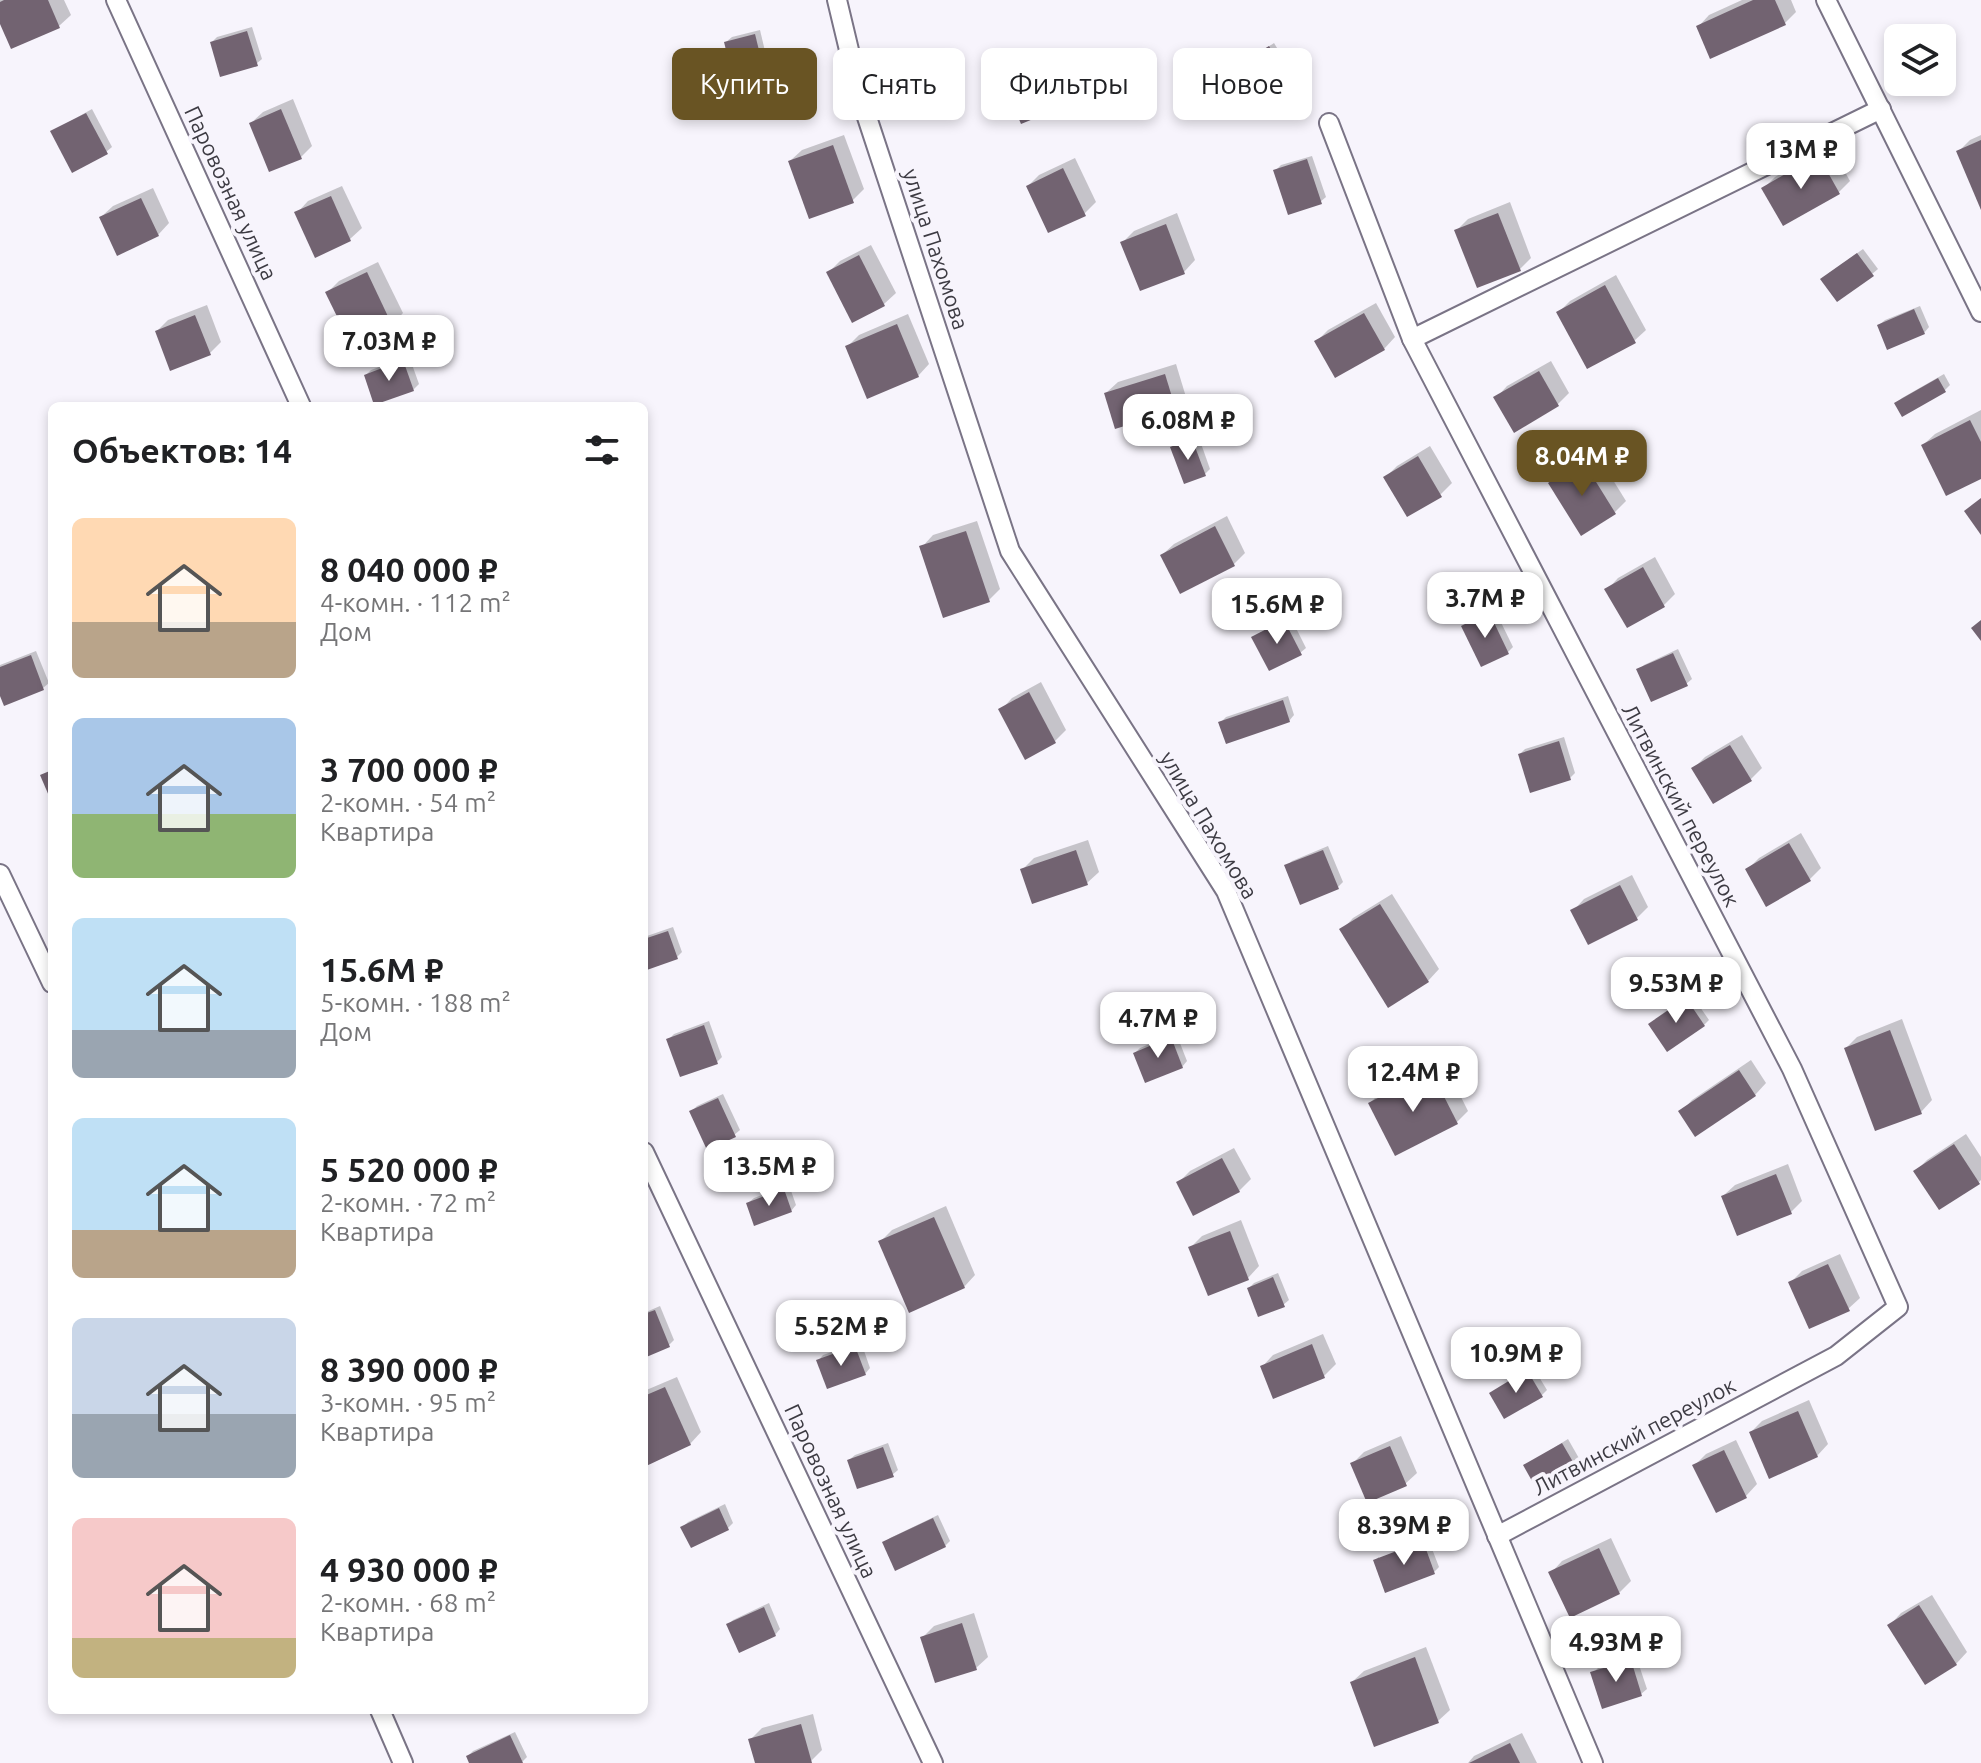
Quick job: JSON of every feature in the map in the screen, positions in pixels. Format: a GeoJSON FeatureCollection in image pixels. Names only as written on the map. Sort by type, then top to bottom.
{"type":"FeatureCollection","features":[{"type":"Feature","properties":{"kind":"lane","name":"Паровозная улица"},"geometry":{"type":"LineString","coordinates":[[116,0],[299,402]]}},
{"type":"Feature","properties":{"kind":"lane","name":"улица Пахомова"},"geometry":{"type":"LineString","coordinates":[[837,0],[860,96],[1010,551],[1226,891],[1593,1763]]}},
{"type":"Feature","properties":{"kind":"lane"},"geometry":{"type":"LineString","coordinates":[[1826,0],[1981,312]]}},
{"type":"Feature","properties":{"kind":"lane"},"geometry":{"type":"LineString","coordinates":[[1412,339],[1881,109]]}},
{"type":"Feature","properties":{"kind":"lane","name":"Литвинский переулок"},"geometry":{"type":"LineString","coordinates":[[1329,123],[1412,339],[1792,1069],[1898,1307],[1836,1356],[1497,1536]]}},
{"type":"Feature","properties":{"kind":"lane"},"geometry":{"type":"LineString","coordinates":[[0,874],[48,975]]}},
{"type":"Feature","properties":{"kind":"lane","name":"Паровозная улица"},"geometry":{"type":"LineString","coordinates":[[648,1160],[933,1763]]}},
{"type":"Feature","properties":{"kind":"lane"},"geometry":{"type":"LineString","coordinates":[[382,1714],[403,1763]]}},
{"type":"Feature","properties":{"kind":"building"},"geometry":{"type":"Polygon","coordinates":[[[48,0],[60,28],[11,49],[0,24],[0,2],[48,0]]]}},
{"type":"Feature","properties":{"kind":"building"},"geometry":{"type":"Polygon","coordinates":[[[1753,0],[1775,0],[1786,25],[1710,59],[1696,26],[1753,0]]]}},
{"type":"Feature","properties":{"kind":"building"},"geometry":{"type":"Polygon","coordinates":[[[247,31],[258,66],[220,77],[210,42],[247,31]]]}},
{"type":"Feature","properties":{"kind":"building"},"geometry":{"type":"Polygon","coordinates":[[[755,34],[758,48],[725,48],[724,42],[755,34]]]}},
{"type":"Feature","properties":{"kind":"building"},"geometry":{"type":"Polygon","coordinates":[[[281,109],[302,159],[269,172],[249,123],[281,109]]]}},
{"type":"Feature","properties":{"kind":"building"},"geometry":{"type":"Polygon","coordinates":[[[86,113],[108,154],[72,173],[50,131],[86,113]]]}},
{"type":"Feature","properties":{"kind":"building"},"geometry":{"type":"Polygon","coordinates":[[[1981,140],[1981,210],[1956,151],[1981,140]]]}},
{"type":"Feature","properties":{"kind":"building"},"geometry":{"type":"Polygon","coordinates":[[[833,145],[854,203],[809,219],[788,161],[833,145]]]}},
{"type":"Feature","properties":{"kind":"building"},"geometry":{"type":"Polygon","coordinates":[[[1818,155],[1840,194],[1783,226],[1761,188],[1818,155]]]}},
{"type":"Feature","properties":{"kind":"building"},"geometry":{"type":"Polygon","coordinates":[[[1307,159],[1322,204],[1288,215],[1273,170],[1307,159]]]}},
{"type":"Feature","properties":{"kind":"building"},"geometry":{"type":"Polygon","coordinates":[[[1063,168],[1086,216],[1048,233],[1026,186],[1063,168]]]}},
{"type":"Feature","properties":{"kind":"building"},"geometry":{"type":"Polygon","coordinates":[[[331,196],[351,241],[315,258],[294,212],[331,196]]]}},
{"type":"Feature","properties":{"kind":"building"},"geometry":{"type":"Polygon","coordinates":[[[141,198],[159,236],[117,256],[99,217],[141,198]]]}},
{"type":"Feature","properties":{"kind":"building"},"geometry":{"type":"Polygon","coordinates":[[[1498,213],[1521,271],[1477,288],[1454,230],[1498,213]]]}},
{"type":"Feature","properties":{"kind":"building"},"geometry":{"type":"Polygon","coordinates":[[[1166,224],[1185,274],[1140,291],[1120,242],[1166,224]]]}},
{"type":"Feature","properties":{"kind":"building"},"geometry":{"type":"Polygon","coordinates":[[[1857,253],[1874,276],[1837,302],[1820,279],[1857,253]]]}},
{"type":"Feature","properties":{"kind":"building"},"geometry":{"type":"Polygon","coordinates":[[[859,255],[885,306],[852,323],[826,272],[859,255]]]}},
{"type":"Feature","properties":{"kind":"building"},"geometry":{"type":"Polygon","coordinates":[[[367,272],[393,327],[352,347],[325,292],[367,272]]]}},
{"type":"Feature","properties":{"kind":"building"},"geometry":{"type":"Polygon","coordinates":[[[1605,285],[1636,343],[1587,369],[1556,312],[1605,285]]]}},
{"type":"Feature","properties":{"kind":"building"},"geometry":{"type":"Polygon","coordinates":[[[1914,309],[1925,334],[1887,350],[1877,325],[1914,309]]]}},
{"type":"Feature","properties":{"kind":"building"},"geometry":{"type":"Polygon","coordinates":[[[1364,313],[1385,350],[1335,378],[1314,341],[1364,313]]]}},
{"type":"Feature","properties":{"kind":"building"},"geometry":{"type":"Polygon","coordinates":[[[195,315],[211,355],[170,371],[155,331],[195,315]]]}},
{"type":"Feature","properties":{"kind":"building"},"geometry":{"type":"Polygon","coordinates":[[[897,324],[919,377],[867,399],[845,346],[897,324]]]}},
{"type":"Feature","properties":{"kind":"building"},"geometry":{"type":"Polygon","coordinates":[[[403,360],[414,391],[383,402],[373,402],[364,375],[403,360]]]}},
{"type":"Feature","properties":{"kind":"building"},"geometry":{"type":"Polygon","coordinates":[[[1539,371],[1559,406],[1514,433],[1493,397],[1539,371]]]}},
{"type":"Feature","properties":{"kind":"building"},"geometry":{"type":"Polygon","coordinates":[[[1165,374],[1176,410],[1115,429],[1104,393],[1165,374]]]}},
{"type":"Feature","properties":{"kind":"building"},"geometry":{"type":"Polygon","coordinates":[[[1938,378],[1946,392],[1902,417],[1894,403],[1938,378]]]}},
{"type":"Feature","properties":{"kind":"building"},"geometry":{"type":"Polygon","coordinates":[[[1970,420],[1981,442],[1981,479],[1946,496],[1921,445],[1970,420]]]}},
{"type":"Feature","properties":{"kind":"building"},"geometry":{"type":"Polygon","coordinates":[[[1192,439],[1206,476],[1184,484],[1170,447],[1192,439]]]}},
{"type":"Feature","properties":{"kind":"building"},"geometry":{"type":"Polygon","coordinates":[[[1418,456],[1442,497],[1407,517],[1383,477],[1418,456]]]}},
{"type":"Feature","properties":{"kind":"building"},"geometry":{"type":"Polygon","coordinates":[[[1583,461],[1616,514],[1581,536],[1548,483],[1583,461]]]}},
{"type":"Feature","properties":{"kind":"building"},"geometry":{"type":"Polygon","coordinates":[[[1981,498],[1981,535],[1964,511],[1981,498]]]}},
{"type":"Feature","properties":{"kind":"building"},"geometry":{"type":"Polygon","coordinates":[[[1215,526],[1235,566],[1180,594],[1160,555],[1215,526]]]}},
{"type":"Feature","properties":{"kind":"building"},"geometry":{"type":"Polygon","coordinates":[[[966,531],[990,602],[943,618],[919,546],[966,531]]]}},
{"type":"Feature","properties":{"kind":"building"},"geometry":{"type":"Polygon","coordinates":[[[1643,567],[1665,607],[1627,628],[1604,589],[1643,567]]]}},
{"type":"Feature","properties":{"kind":"building"},"geometry":{"type":"Polygon","coordinates":[[[1489,612],[1509,654],[1481,667],[1461,626],[1489,612]]]}},
{"type":"Feature","properties":{"kind":"building"},"geometry":{"type":"Polygon","coordinates":[[[1284,620],[1302,655],[1269,671],[1251,637],[1284,620]]]}},
{"type":"Feature","properties":{"kind":"building"},"geometry":{"type":"Polygon","coordinates":[[[1981,620],[1981,641],[1971,628],[1981,620]]]}},
{"type":"Feature","properties":{"kind":"building"},"geometry":{"type":"Polygon","coordinates":[[[1673,653],[1688,686],[1651,702],[1636,669],[1673,653]]]}},
{"type":"Feature","properties":{"kind":"building"},"geometry":{"type":"Polygon","coordinates":[[[31,655],[44,690],[4,706],[0,696],[0,667],[31,655]]]}},
{"type":"Feature","properties":{"kind":"building"},"geometry":{"type":"Polygon","coordinates":[[[1029,692],[1056,743],[1025,760],[998,709],[1029,692]]]}},
{"type":"Feature","properties":{"kind":"building"},"geometry":{"type":"Polygon","coordinates":[[[1283,700],[1290,722],[1226,744],[1218,722],[1283,700]]]}},
{"type":"Feature","properties":{"kind":"building"},"geometry":{"type":"Polygon","coordinates":[[[1559,741],[1571,780],[1530,793],[1518,754],[1559,741]]]}},
{"type":"Feature","properties":{"kind":"building"},"geometry":{"type":"Polygon","coordinates":[[[1730,745],[1752,781],[1713,804],[1691,768],[1730,745]]]}},
{"type":"Feature","properties":{"kind":"building"},"geometry":{"type":"Polygon","coordinates":[[[48,772],[48,794],[40,775],[48,772]]]}},
{"type":"Feature","properties":{"kind":"building"},"geometry":{"type":"Polygon","coordinates":[[[1789,843],[1811,881],[1766,907],[1745,869],[1789,843]]]}},
{"type":"Feature","properties":{"kind":"building"},"geometry":{"type":"Polygon","coordinates":[[[1076,850],[1088,885],[1032,904],[1020,869],[1076,850]]]}},
{"type":"Feature","properties":{"kind":"building"},"geometry":{"type":"Polygon","coordinates":[[[1323,850],[1339,889],[1300,905],[1284,865],[1323,850]]]}},
{"type":"Feature","properties":{"kind":"building"},"geometry":{"type":"Polygon","coordinates":[[[1620,885],[1638,920],[1588,945],[1570,910],[1620,885]]]}},
{"type":"Feature","properties":{"kind":"building"},"geometry":{"type":"Polygon","coordinates":[[[1380,904],[1429,982],[1388,1008],[1339,929],[1380,904]]]}},
{"type":"Feature","properties":{"kind":"building"},"geometry":{"type":"Polygon","coordinates":[[[668,931],[678,959],[648,970],[648,938],[668,931]]]}},
{"type":"Feature","properties":{"kind":"building"},"geometry":{"type":"Polygon","coordinates":[[[1686,998],[1705,1026],[1667,1052],[1648,1024],[1686,998]]]}},
{"type":"Feature","properties":{"kind":"building"},"geometry":{"type":"Polygon","coordinates":[[[704,1025],[718,1064],[680,1077],[666,1039],[704,1025]]]}},
{"type":"Feature","properties":{"kind":"building"},"geometry":{"type":"Polygon","coordinates":[[[1890,1030],[1922,1114],[1875,1131],[1844,1048],[1890,1030]]]}},
{"type":"Feature","properties":{"kind":"building"},"geometry":{"type":"Polygon","coordinates":[[[1171,1037],[1183,1068],[1145,1083],[1133,1053],[1171,1037]]]}},
{"type":"Feature","properties":{"kind":"building"},"geometry":{"type":"Polygon","coordinates":[[[1739,1070],[1756,1096],[1695,1137],[1678,1111],[1739,1070]]]}},
{"type":"Feature","properties":{"kind":"building"},"geometry":{"type":"Polygon","coordinates":[[[1431,1071],[1458,1124],[1395,1156],[1368,1103],[1431,1071]]]}},
{"type":"Feature","properties":{"kind":"building"},"geometry":{"type":"Polygon","coordinates":[[[718,1098],[736,1137],[707,1150],[689,1111],[718,1098]]]}},
{"type":"Feature","properties":{"kind":"building"},"geometry":{"type":"Polygon","coordinates":[[[1954,1144],[1980,1184],[1939,1210],[1913,1171],[1954,1144]]]}},
{"type":"Feature","properties":{"kind":"building"},"geometry":{"type":"Polygon","coordinates":[[[1222,1158],[1240,1192],[1193,1216],[1176,1182],[1222,1158]]]}},
{"type":"Feature","properties":{"kind":"building"},"geometry":{"type":"Polygon","coordinates":[[[1776,1174],[1792,1214],[1737,1236],[1721,1196],[1776,1174]]]}},
{"type":"Feature","properties":{"kind":"building"},"geometry":{"type":"Polygon","coordinates":[[[784,1189],[792,1212],[754,1226],[746,1203],[784,1189]]]}},
{"type":"Feature","properties":{"kind":"building"},"geometry":{"type":"Polygon","coordinates":[[[934,1217],[965,1288],[909,1313],[878,1241],[934,1217]]]}},
{"type":"Feature","properties":{"kind":"building"},"geometry":{"type":"Polygon","coordinates":[[[1230,1231],[1249,1280],[1208,1296],[1188,1247],[1230,1231]]]}},
{"type":"Feature","properties":{"kind":"building"},"geometry":{"type":"Polygon","coordinates":[[[1828,1264],[1850,1311],[1809,1329],[1788,1282],[1828,1264]]]}},
{"type":"Feature","properties":{"kind":"building"},"geometry":{"type":"Polygon","coordinates":[[[1273,1277],[1285,1307],[1258,1317],[1247,1288],[1273,1277]]]}},
{"type":"Feature","properties":{"kind":"building"},"geometry":{"type":"Polygon","coordinates":[[[655,1310],[670,1347],[648,1356],[648,1313],[655,1310]]]}},
{"type":"Feature","properties":{"kind":"building"},"geometry":{"type":"Polygon","coordinates":[[[1312,1344],[1325,1378],[1273,1399],[1260,1366],[1312,1344]]]}},
{"type":"Feature","properties":{"kind":"building"},"geometry":{"type":"Polygon","coordinates":[[[855,1346],[866,1375],[827,1389],[816,1360],[855,1346]]]}},
{"type":"Feature","properties":{"kind":"building"},"geometry":{"type":"Polygon","coordinates":[[[1527,1370],[1543,1397],[1504,1419],[1489,1393],[1527,1370]]]}},
{"type":"Feature","properties":{"kind":"building"},"geometry":{"type":"Polygon","coordinates":[[[665,1387],[691,1445],[648,1465],[648,1394],[665,1387]]]}},
{"type":"Feature","properties":{"kind":"building"},"geometry":{"type":"Polygon","coordinates":[[[1798,1411],[1818,1457],[1769,1479],[1749,1432],[1798,1411]]]}},
{"type":"Feature","properties":{"kind":"building"},"geometry":{"type":"Polygon","coordinates":[[[1562,1443],[1576,1467],[1537,1490],[1523,1465],[1562,1443]]]}},
{"type":"Feature","properties":{"kind":"building"},"geometry":{"type":"Polygon","coordinates":[[[1390,1446],[1407,1486],[1367,1503],[1350,1463],[1390,1446]]]}},
{"type":"Feature","properties":{"kind":"building"},"geometry":{"type":"Polygon","coordinates":[[[883,1447],[894,1477],[857,1489],[847,1460],[883,1447]]]}},
{"type":"Feature","properties":{"kind":"building"},"geometry":{"type":"Polygon","coordinates":[[[1724,1450],[1747,1498],[1716,1513],[1692,1465],[1724,1450]]]}},
{"type":"Feature","properties":{"kind":"building"},"geometry":{"type":"Polygon","coordinates":[[[719,1508],[729,1530],[691,1548],[680,1527],[719,1508]]]}},
{"type":"Feature","properties":{"kind":"building"},"geometry":{"type":"Polygon","coordinates":[[[933,1518],[946,1547],[895,1571],[882,1542],[933,1518]]]}},
{"type":"Feature","properties":{"kind":"building"},"geometry":{"type":"Polygon","coordinates":[[[1423,1541],[1435,1574],[1385,1593],[1373,1560],[1423,1541]]]}},
{"type":"Feature","properties":{"kind":"building"},"geometry":{"type":"Polygon","coordinates":[[[1599,1548],[1620,1594],[1570,1618],[1548,1572],[1599,1548]]]}},
{"type":"Feature","properties":{"kind":"building"},"geometry":{"type":"Polygon","coordinates":[[[1919,1605],[1957,1665],[1925,1685],[1887,1625],[1919,1605]]]}},
{"type":"Feature","properties":{"kind":"building"},"geometry":{"type":"Polygon","coordinates":[[[764,1607],[776,1636],[739,1653],[726,1624],[764,1607]]]}},
{"type":"Feature","properties":{"kind":"building"},"geometry":{"type":"Polygon","coordinates":[[[962,1623],[977,1670],[935,1683],[920,1637],[962,1623]]]}},
{"type":"Feature","properties":{"kind":"building"},"geometry":{"type":"Polygon","coordinates":[[[1415,1657],[1439,1723],[1374,1747],[1350,1682],[1415,1657]]]}},
{"type":"Feature","properties":{"kind":"building"},"geometry":{"type":"Polygon","coordinates":[[[1631,1660],[1642,1696],[1602,1709],[1590,1672],[1631,1660]]]}},
{"type":"Feature","properties":{"kind":"building"},"geometry":{"type":"Polygon","coordinates":[[[801,1724],[812,1763],[755,1763],[748,1739],[801,1724]]]}},
{"type":"Feature","properties":{"kind":"building"},"geometry":{"type":"Polygon","coordinates":[[[510,1735],[523,1763],[469,1763],[466,1756],[510,1735]]]}},
{"type":"Feature","properties":{"kind":"building"},"geometry":{"type":"Polygon","coordinates":[[[1510,1743],[1520,1763],[1469,1763],[1510,1743]]]}}]}
